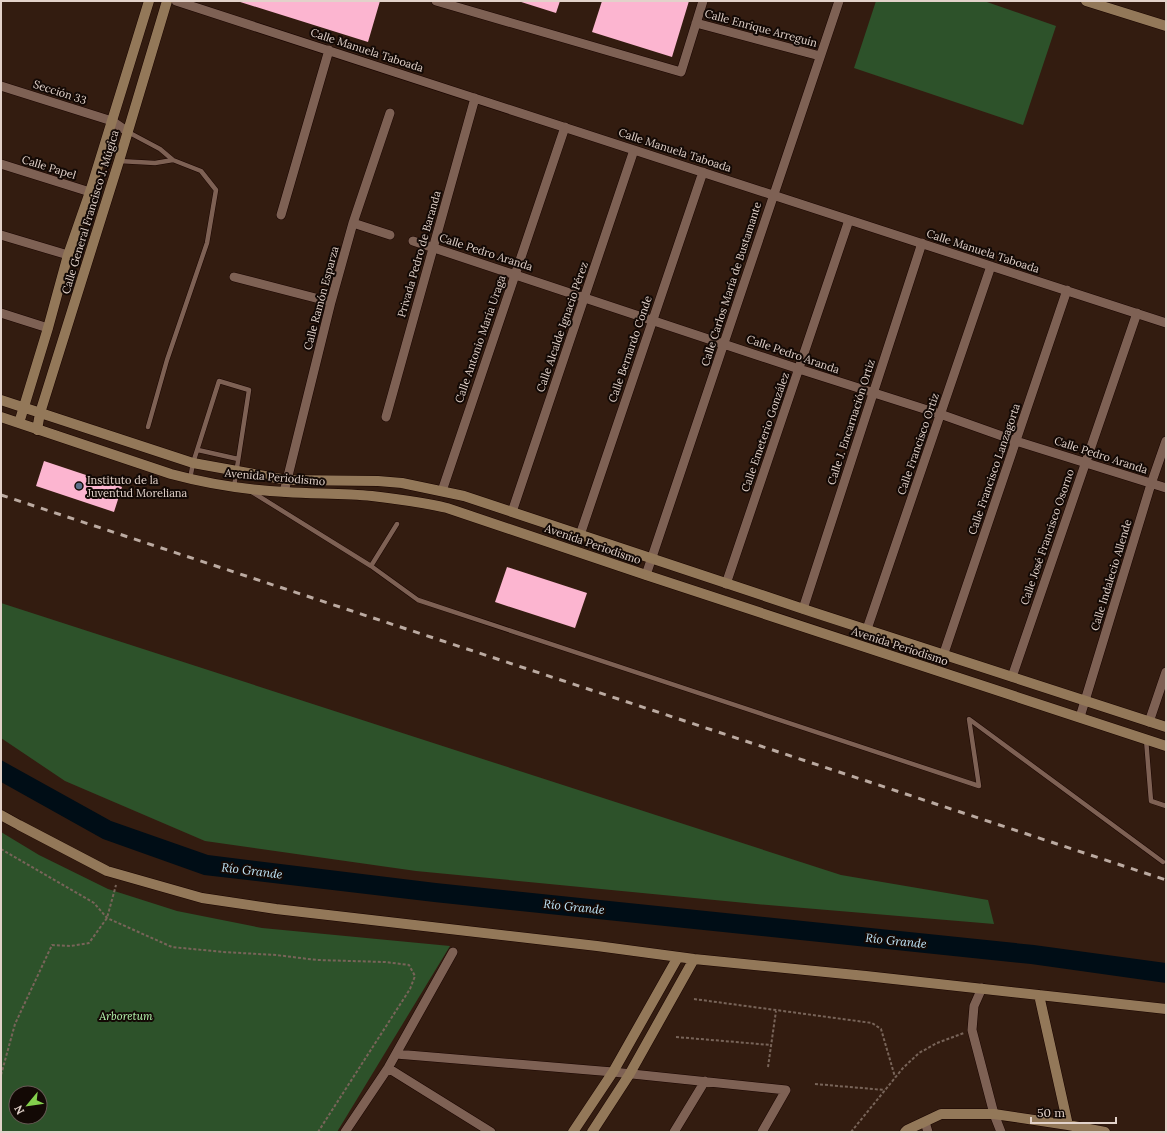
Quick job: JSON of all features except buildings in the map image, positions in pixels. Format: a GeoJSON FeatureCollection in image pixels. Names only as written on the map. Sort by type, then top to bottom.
{"type":"FeatureCollection","features":[{"type":"Feature","properties":{"kind":"street","name":"Calle General Francisco J. Múgica"},"geometry":{"type":"LineString","coordinates":[[19,423],[48,328],[68,255],[90,192],[149,1]]}},
{"type":"Feature","properties":{"kind":"street","name":"Calle General Francisco J. Múgica"},"geometry":{"type":"LineString","coordinates":[[38,430],[40,413],[120,161],[167,1]]}},
{"type":"Feature","properties":{"kind":"street","name":"Calle Manuela Taboada"},"geometry":{"type":"LineString","coordinates":[[176,1],[1166,323]]}},
{"type":"Feature","properties":{"kind":"street"},"geometry":{"type":"LineString","coordinates":[[436,1],[681,72],[703,1]]}},
{"type":"Feature","properties":{"kind":"street","name":"Calle Carlos María de Bustamante"},"geometry":{"type":"LineString","coordinates":[[646,575],[839,1]]}},
{"type":"Feature","properties":{"kind":"street"},"geometry":{"type":"LineString","coordinates":[[1086,1],[1166,26]]}},
{"type":"Feature","properties":{"kind":"street","name":"Calle Enrique Arreguín"},"geometry":{"type":"LineString","coordinates":[[696,23],[820,56]]}},
{"type":"Feature","properties":{"kind":"street"},"geometry":{"type":"LineString","coordinates":[[281,215],[328,50]]}},
{"type":"Feature","properties":{"kind":"street","name":"Sección 33"},"geometry":{"type":"LineString","coordinates":[[1,86],[112,121],[128,132]]}},
{"type":"Feature","properties":{"kind":"street","name":"Privada Pedro de Baranda"},"geometry":{"type":"LineString","coordinates":[[386,417],[475,98]]}},
{"type":"Feature","properties":{"kind":"street","name":"Calle Ramón Esparza"},"geometry":{"type":"LineString","coordinates":[[284,492],[331,302],[353,223],[390,113]]}},
{"type":"Feature","properties":{"kind":"street","name":"Calle Antonio María Uraga"},"geometry":{"type":"LineString","coordinates":[[442,491],[565,127]]}},
{"type":"Feature","properties":{"kind":"street","name":"Calle Alcalde Ignacio Pérez"},"geometry":{"type":"LineString","coordinates":[[512,512],[634,150]]}},
{"type":"Feature","properties":{"kind":"street","name":"Calle Papel"},"geometry":{"type":"LineString","coordinates":[[1,164],[90,192]]}},
{"type":"Feature","properties":{"kind":"street","name":"Calle Bernardo Conde"},"geometry":{"type":"LineString","coordinates":[[580,535],[702,172]]}},
{"type":"Feature","properties":{"kind":"street","name":"Calle Emeterio González"},"geometry":{"type":"LineString","coordinates":[[726,584],[849,220]]}},
{"type":"Feature","properties":{"kind":"street"},"geometry":{"type":"LineString","coordinates":[[353,223],[390,235]]}},
{"type":"Feature","properties":{"kind":"street"},"geometry":{"type":"LineString","coordinates":[[1,235],[68,255]]}},
{"type":"Feature","properties":{"kind":"street","name":"Calle Pedro Aranda"},"geometry":{"type":"LineString","coordinates":[[413,241],[653,319],[799,369],[940,414],[1016,441],[1166,488]]}},
{"type":"Feature","properties":{"kind":"street","name":"Calle J. Encarnación Ortiz"},"geometry":{"type":"LineString","coordinates":[[803,609],[922,243]]}},
{"type":"Feature","properties":{"kind":"street","name":"Calle Francisco Ortiz"},"geometry":{"type":"LineString","coordinates":[[867,629],[991,266]]}},
{"type":"Feature","properties":{"kind":"street"},"geometry":{"type":"LineString","coordinates":[[234,277],[331,302]]}},
{"type":"Feature","properties":{"kind":"street","name":"Calle Francisco Lanzagorta"},"geometry":{"type":"LineString","coordinates":[[943,656],[1067,290]]}},
{"type":"Feature","properties":{"kind":"street"},"geometry":{"type":"LineString","coordinates":[[1,313],[48,328]]}},
{"type":"Feature","properties":{"kind":"street","name":"Calle José Francisco Osorno"},"geometry":{"type":"LineString","coordinates":[[1012,677],[1137,313]]}},
{"type":"Feature","properties":{"kind":"street","name":"Avenida Periodismo"},"geometry":{"type":"LineString","coordinates":[[1,400],[193,463],[236,472],[287,480],[378,481],[402,483],[464,496],[726,584],[867,629],[943,656],[1166,727]]}},
{"type":"Feature","properties":{"kind":"street","name":"Avenida Periodismo"},"geometry":{"type":"LineString","coordinates":[[1,417],[190,479],[234,487],[284,492],[370,496],[420,502],[447,508],[1166,746]]}},
{"type":"Feature","properties":{"kind":"street","name":"Calle Indalecio Allende"},"geometry":{"type":"LineString","coordinates":[[1080,717],[1151,484],[1166,441]]}},
{"type":"Feature","properties":{"kind":"street"},"geometry":{"type":"LineString","coordinates":[[1149,722],[1166,672]]}},
{"type":"Feature","properties":{"kind":"street"},"geometry":{"type":"LineString","coordinates":[[1,815],[107,871],[202,898],[276,909],[597,946],[694,959],[982,988],[1166,1009]]}},
{"type":"Feature","properties":{"kind":"street"},"geometry":{"type":"LineString","coordinates":[[345,1132],[388,1068],[453,952]]}},
{"type":"Feature","properties":{"kind":"street"},"geometry":{"type":"LineString","coordinates":[[573,1132],[613,1072],[678,957]]}},
{"type":"Feature","properties":{"kind":"street"},"geometry":{"type":"LineString","coordinates":[[592,1132],[629,1075],[694,959]]}},
{"type":"Feature","properties":{"kind":"street"},"geometry":{"type":"LineString","coordinates":[[671,970],[687,973]]}},
{"type":"Feature","properties":{"kind":"street"},"geometry":{"type":"LineString","coordinates":[[982,988],[974,1006],[972,1030],[994,1114],[1001,1132]]}},
{"type":"Feature","properties":{"kind":"street"},"geometry":{"type":"LineString","coordinates":[[1039,995],[1069,1128]]}},
{"type":"Feature","properties":{"kind":"street"},"geometry":{"type":"LineString","coordinates":[[396,1054],[613,1072],[629,1075],[705,1081],[786,1090],[762,1132]]}},
{"type":"Feature","properties":{"kind":"street"},"geometry":{"type":"LineString","coordinates":[[388,1068],[491,1132]]}},
{"type":"Feature","properties":{"kind":"street"},"geometry":{"type":"LineString","coordinates":[[674,1132],[705,1081]]}},
{"type":"Feature","properties":{"kind":"street"},"geometry":{"type":"LineString","coordinates":[[905,1132],[941,1114],[994,1114],[1069,1128],[1105,1132]]}},
{"type":"Feature","properties":{"kind":"street"},"geometry":{"type":"LineString","coordinates":[[925,1122],[928,1132]]}},
{"type":"Feature","properties":{"kind":"lane"},"geometry":{"type":"LineString","coordinates":[[128,132],[160,149],[173,160],[201,171],[216,190],[207,243],[167,360],[148,427]]}},
{"type":"Feature","properties":{"kind":"lane"},"geometry":{"type":"LineString","coordinates":[[120,161],[156,163],[173,160]]}},
{"type":"Feature","properties":{"kind":"lane"},"geometry":{"type":"LineString","coordinates":[[190,479],[193,463],[220,381],[249,390],[234,487]]}},
{"type":"Feature","properties":{"kind":"lane"},"geometry":{"type":"LineString","coordinates":[[198,450],[238,459]]}},
{"type":"Feature","properties":{"kind":"lane"},"geometry":{"type":"LineString","coordinates":[[248,488],[370,566],[418,600],[979,786],[969,719],[1163,862]]}},
{"type":"Feature","properties":{"kind":"lane"},"geometry":{"type":"LineString","coordinates":[[370,566],[397,524]]}},
{"type":"Feature","properties":{"kind":"lane"},"geometry":{"type":"LineString","coordinates":[[1146,739],[1151,801],[1166,806]]}},
{"type":"Feature","properties":{"kind":"path"},"geometry":{"type":"LineString","coordinates":[[1,849],[94,904],[107,918],[172,947],[276,955],[317,960],[385,962],[409,965],[415,976],[410,989],[318,1132]]}},
{"type":"Feature","properties":{"kind":"path"},"geometry":{"type":"LineString","coordinates":[[1,1075],[15,1024],[52,945],[71,946],[89,943],[107,918],[120,874]]}},
{"type":"Feature","properties":{"kind":"path"},"geometry":{"type":"LineString","coordinates":[[694,999],[872,1023],[881,1029],[895,1077]]}},
{"type":"Feature","properties":{"kind":"path"},"geometry":{"type":"LineString","coordinates":[[768,1067],[776,1011]]}},
{"type":"Feature","properties":{"kind":"path"},"geometry":{"type":"LineString","coordinates":[[851,1132],[895,1077],[919,1053],[937,1042],[972,1030]]}},
{"type":"Feature","properties":{"kind":"path"},"geometry":{"type":"LineString","coordinates":[[676,1037],[771,1045]]}},
{"type":"Feature","properties":{"kind":"path"},"geometry":{"type":"LineString","coordinates":[[815,1084],[885,1090]]}},
{"type":"Feature","properties":{"kind":"green space"},"geometry":{"type":"Polygon","coordinates":[[[876,1],[984,1],[1056,26],[1023,125],[854,68],[876,1]]]}},
{"type":"Feature","properties":{"kind":"green space"},"geometry":{"type":"Polygon","coordinates":[[[1,603],[841,875],[988,900],[994,924],[756,904],[416,871],[205,841],[65,781],[1,738],[1,603]]]}},
{"type":"Feature","properties":{"kind":"green space","name":"Arboretum"},"geometry":{"type":"Polygon","coordinates":[[[1,832],[39,855],[108,889],[177,911],[262,928],[450,946],[337,1132],[1,1132],[1,832]]]}},
{"type":"Feature","properties":{"kind":"water","name":"Río Grande"},"geometry":{"type":"Polygon","coordinates":[[[1,760],[111,821],[208,855],[436,883],[1034,945],[1166,963],[1166,983],[1031,964],[434,902],[204,875],[103,839],[1,782],[1,760]]]}},
{"type":"Feature","properties":{"kind":"railway"},"geometry":{"type":"LineString","coordinates":[[1,495],[1166,880]]}},
{"type":"Feature","properties":{"kind":"place","name":"Instituto de la Juventud Moreliana"},"geometry":{"type":"Point","coordinates":[79,486]}}]}
